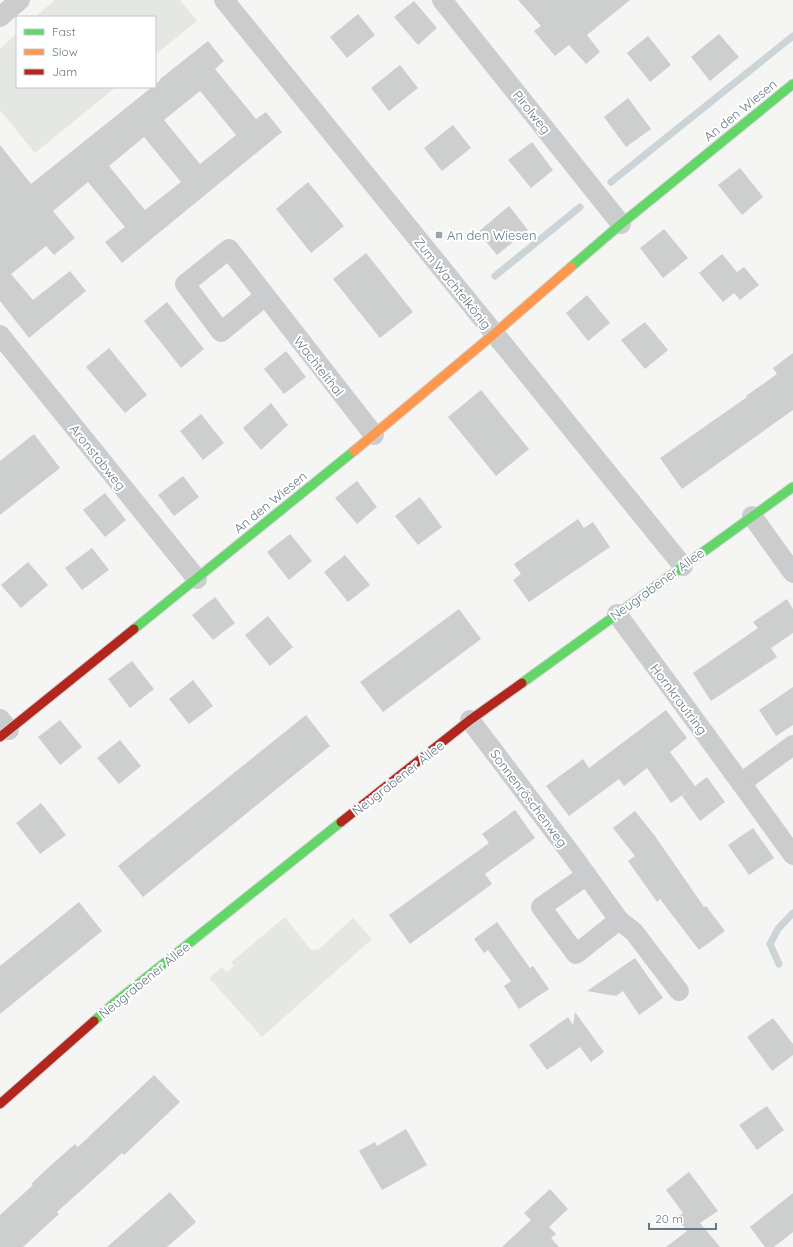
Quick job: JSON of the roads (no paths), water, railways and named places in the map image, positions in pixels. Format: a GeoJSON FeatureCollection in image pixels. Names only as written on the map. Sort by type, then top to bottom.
{"type":"FeatureCollection","features":[{"type":"Feature","properties":{"kind":"street"},"geometry":{"type":"LineString","coordinates":[[0,17],[20,0]]}},
{"type":"Feature","properties":{"kind":"street","name":"Zum Wachtelkönig"},"geometry":{"type":"LineString","coordinates":[[224,0],[683,566]]}},
{"type":"Feature","properties":{"kind":"street","name":"Pirolweg"},"geometry":{"type":"LineString","coordinates":[[442,0],[622,224]]}},
{"type":"Feature","properties":{"kind":"street","name":"An den Wiesen"},"geometry":{"type":"LineString","coordinates":[[3,728],[197,578],[374,435],[622,224],[793,84]]}},
{"type":"Feature","properties":{"kind":"street","name":"Wachtelthal"},"geometry":{"type":"LineString","coordinates":[[265,296],[374,435]]}},
{"type":"Feature","properties":{"kind":"street","name":"Aronstabweg"},"geometry":{"type":"LineString","coordinates":[[0,335],[197,578]]}},
{"type":"Feature","properties":{"kind":"street","name":"Neugrabener Allee"},"geometry":{"type":"LineString","coordinates":[[0,1104],[113,1004],[470,720],[793,487]]}},
{"type":"Feature","properties":{"kind":"street"},"geometry":{"type":"LineString","coordinates":[[752,516],[793,573]]}},
{"type":"Feature","properties":{"kind":"street","name":"Hornkrautring"},"geometry":{"type":"LineString","coordinates":[[617,614],[793,855]]}},
{"type":"Feature","properties":{"kind":"street","name":"Sonnenröschenweg"},"geometry":{"type":"LineString","coordinates":[[470,720],[587,875],[619,920],[634,932],[679,991]]}},
{"type":"Feature","properties":{"kind":"street"},"geometry":{"type":"LineString","coordinates":[[741,783],[793,745]]}},
{"type":"Feature","properties":{"kind":"street"},"geometry":{"type":"LineString","coordinates":[[587,875],[542,907],[576,954],[619,920]]}},
{"type":"Feature","properties":{"kind":"street","name":"Neugrabener Allee"},"geometry":{"type":"LineString","coordinates":[[0,1110],[18,1089]]}},
{"type":"Feature","properties":{"kind":"waterway"},"geometry":{"type":"LineString","coordinates":[[611,182],[793,36]]}},
{"type":"Feature","properties":{"kind":"waterway"},"geometry":{"type":"LineString","coordinates":[[495,276],[580,207]]}},
{"type":"Feature","properties":{"kind":"waterway"},"geometry":{"type":"LineString","coordinates":[[779,964],[770,944],[778,929],[793,913]]}},
{"type":"Feature","properties":{"kind":"place","name":"An den Wiesen"},"geometry":{"type":"Point","coordinates":[439,235]}}]}
